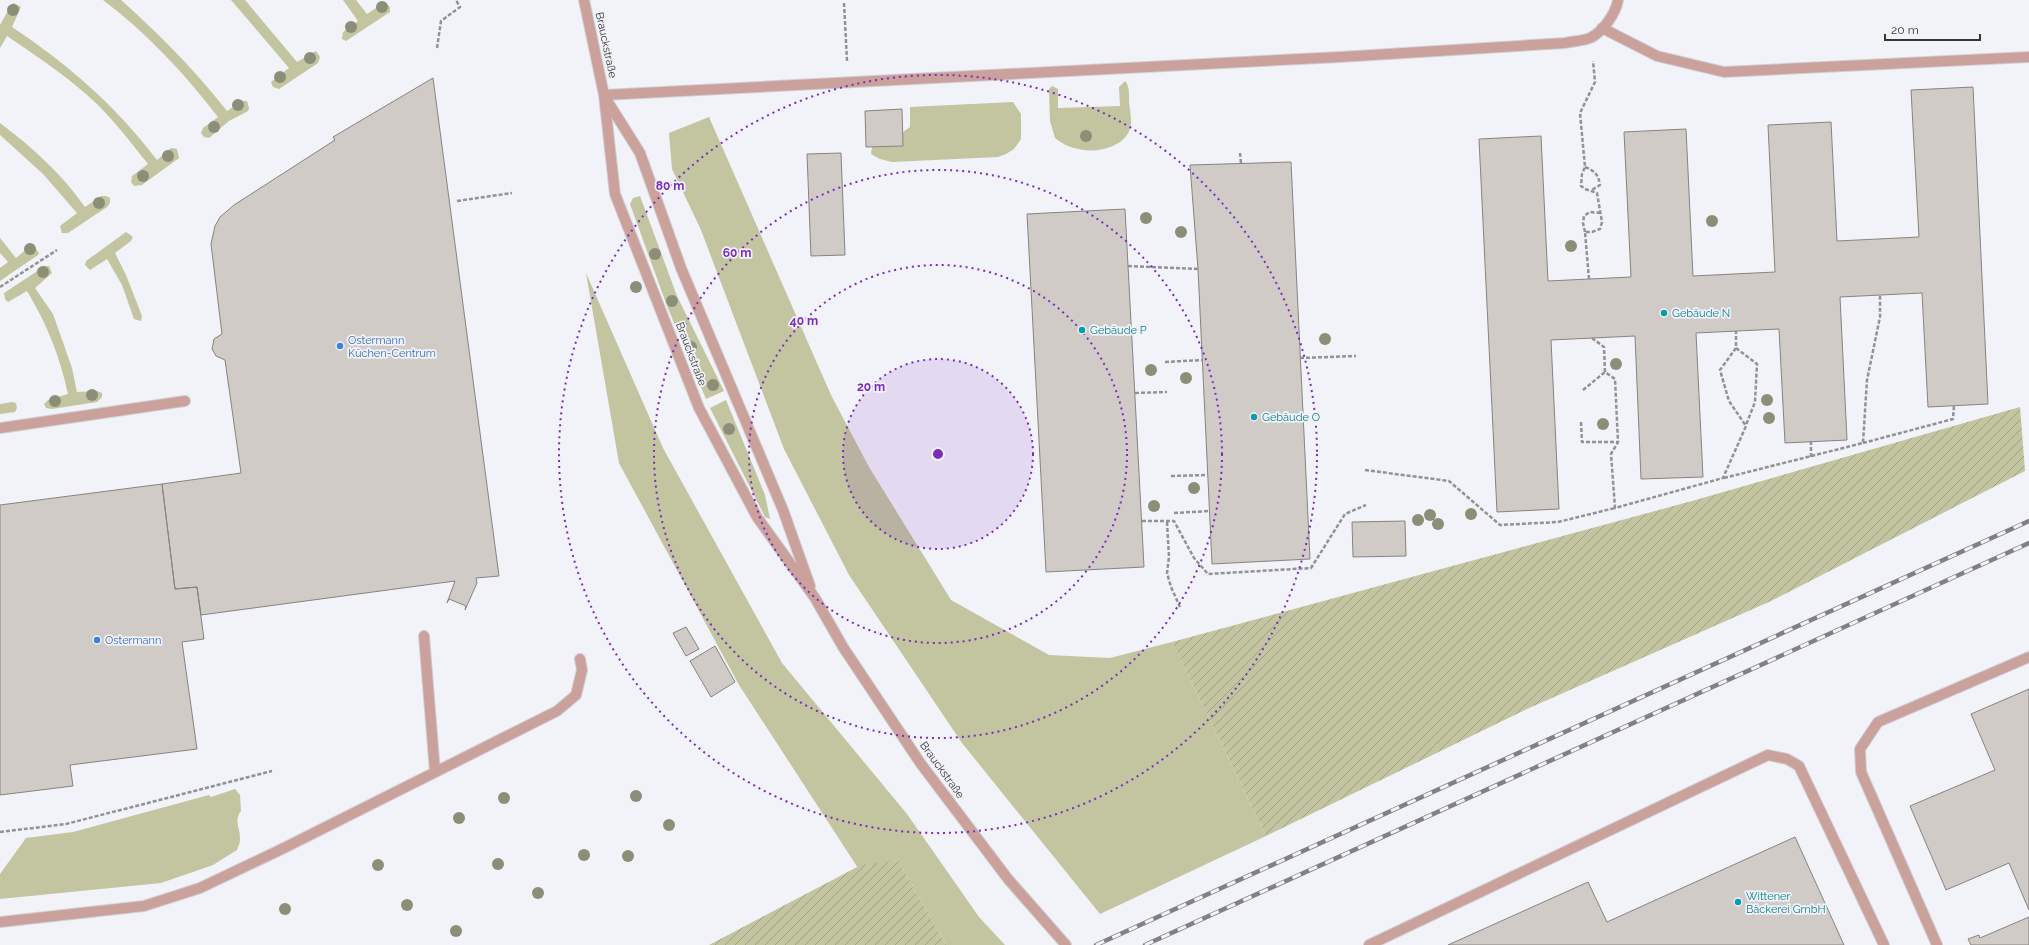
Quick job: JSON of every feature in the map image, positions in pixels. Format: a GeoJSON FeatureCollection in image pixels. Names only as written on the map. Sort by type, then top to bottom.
{"type":"FeatureCollection","features":[{"type":"Feature","properties":{"kind":"street","name":"Brauckstraße"},"geometry":{"type":"LineString","coordinates":[[584,0],[604,95],[615,194],[699,408],[757,517],[815,598],[843,647],[921,764],[1008,879],[1063,942]]}},
{"type":"Feature","properties":{"kind":"street"},"geometry":{"type":"LineString","coordinates":[[604,95],[1340,57],[1565,43],[1591,38],[1602,28],[1617,9],[1618,0]]}},
{"type":"Feature","properties":{"kind":"street"},"geometry":{"type":"LineString","coordinates":[[1602,28],[1657,56],[1724,72],[2029,57]]}},
{"type":"Feature","properties":{"kind":"street","name":"Brauckstraße"},"geometry":{"type":"LineString","coordinates":[[604,95],[640,153],[681,268],[783,510],[815,598]]}},
{"type":"Feature","properties":{"kind":"street"},"geometry":{"type":"LineString","coordinates":[[0,428],[185,401]]}},
{"type":"Feature","properties":{"kind":"street"},"geometry":{"type":"LineString","coordinates":[[424,636],[435,772]]}},
{"type":"Feature","properties":{"kind":"street"},"geometry":{"type":"LineString","coordinates":[[1937,945],[1861,772],[1860,749],[1878,722],[2029,657]]}},
{"type":"Feature","properties":{"kind":"street"},"geometry":{"type":"LineString","coordinates":[[0,922],[144,906],[200,888],[284,848],[557,711],[576,695],[582,670],[580,659]]}},
{"type":"Feature","properties":{"kind":"street"},"geometry":{"type":"LineString","coordinates":[[1368,945],[1768,755],[1787,758],[1800,766],[1884,945]]}},
{"type":"Feature","properties":{"kind":"path"},"geometry":{"type":"LineString","coordinates":[[437,48],[441,21],[460,7],[456,0]]}},
{"type":"Feature","properties":{"kind":"path"},"geometry":{"type":"LineString","coordinates":[[844,3],[847,64]]}},
{"type":"Feature","properties":{"kind":"path"},"geometry":{"type":"LineString","coordinates":[[1584,232],[1600,230],[1602,222],[1597,193],[1592,190],[1584,189],[1581,186],[1584,167],[1579,125],[1580,113],[1595,82]]}},
{"type":"Feature","properties":{"kind":"path"},"geometry":{"type":"LineString","coordinates":[[1240,153],[1241,163]]}},
{"type":"Feature","properties":{"kind":"path"},"geometry":{"type":"LineString","coordinates":[[1584,167],[1594,170],[1598,176],[1600,185],[1592,190]]}},
{"type":"Feature","properties":{"kind":"path"},"geometry":{"type":"LineString","coordinates":[[457,201],[512,193]]}},
{"type":"Feature","properties":{"kind":"path"},"geometry":{"type":"LineString","coordinates":[[1589,279],[1582,223],[1584,216],[1590,212],[1601,213]]}},
{"type":"Feature","properties":{"kind":"path"},"geometry":{"type":"LineString","coordinates":[[0,287],[57,250]]}},
{"type":"Feature","properties":{"kind":"path"},"geometry":{"type":"LineString","coordinates":[[1128,266],[1198,269]]}},
{"type":"Feature","properties":{"kind":"path"},"geometry":{"type":"LineString","coordinates":[[1863,443],[1867,380],[1880,318],[1880,295]]}},
{"type":"Feature","properties":{"kind":"path"},"geometry":{"type":"LineString","coordinates":[[1736,331],[1736,348],[1720,370],[1729,401],[1746,426]]}},
{"type":"Feature","properties":{"kind":"path"},"geometry":{"type":"LineString","coordinates":[[1592,338],[1604,347],[1605,372]]}},
{"type":"Feature","properties":{"kind":"path"},"geometry":{"type":"LineString","coordinates":[[1723,478],[1755,402],[1757,364],[1736,348]]}},
{"type":"Feature","properties":{"kind":"path"},"geometry":{"type":"LineString","coordinates":[[1300,358],[1356,356]]}},
{"type":"Feature","properties":{"kind":"path"},"geometry":{"type":"LineString","coordinates":[[1165,362],[1202,360]]}},
{"type":"Feature","properties":{"kind":"path"},"geometry":{"type":"LineString","coordinates":[[1583,390],[1605,372]]}},
{"type":"Feature","properties":{"kind":"path"},"geometry":{"type":"LineString","coordinates":[[1605,372],[1615,379],[1618,442],[1610,454],[1615,508]]}},
{"type":"Feature","properties":{"kind":"path"},"geometry":{"type":"LineString","coordinates":[[1135,393],[1167,392]]}},
{"type":"Feature","properties":{"kind":"path"},"geometry":{"type":"LineString","coordinates":[[1365,470],[1449,481],[1500,525],[1558,522],[1953,419],[1954,406]]}},
{"type":"Feature","properties":{"kind":"path"},"geometry":{"type":"LineString","coordinates":[[1581,422],[1582,442],[1618,442]]}},
{"type":"Feature","properties":{"kind":"path"},"geometry":{"type":"LineString","coordinates":[[1811,441],[1811,457]]}},
{"type":"Feature","properties":{"kind":"path"},"geometry":{"type":"LineString","coordinates":[[1171,476],[1208,474]]}},
{"type":"Feature","properties":{"kind":"path"},"geometry":{"type":"LineString","coordinates":[[1142,521],[1174,521],[1194,558],[1208,574],[1311,568],[1345,514],[1366,505]]}},
{"type":"Feature","properties":{"kind":"path"},"geometry":{"type":"LineString","coordinates":[[1174,513],[1209,511]]}},
{"type":"Feature","properties":{"kind":"path"},"geometry":{"type":"LineString","coordinates":[[1167,522],[1169,557],[1167,572],[1171,587],[1180,607]]}},
{"type":"Feature","properties":{"kind":"path"},"geometry":{"type":"LineString","coordinates":[[0,832],[66,824],[272,771]]}},
{"type":"Feature","properties":{"kind":"green space"},"geometry":{"type":"Polygon","coordinates":[[[103,0],[121,0],[150,26],[176,53],[227,111],[242,101],[247,101],[249,108],[248,111],[229,121],[209,138],[204,137],[201,133],[203,128],[218,117],[164,54],[135,26],[103,0]]]}},
{"type":"Feature","properties":{"kind":"green space"},"geometry":{"type":"Polygon","coordinates":[[[231,0],[245,0],[297,62],[316,51],[320,57],[318,63],[279,89],[273,87],[271,82],[289,68],[231,0]]]}},
{"type":"Feature","properties":{"kind":"green space"},"geometry":{"type":"Polygon","coordinates":[[[343,0],[356,0],[367,14],[385,2],[390,7],[390,12],[346,41],[342,39],[343,32],[358,21],[343,0]]]}},
{"type":"Feature","properties":{"kind":"green space"},"geometry":{"type":"Polygon","coordinates":[[[14,3],[21,7],[12,27],[53,56],[90,87],[124,121],[157,160],[171,148],[177,149],[179,158],[142,185],[134,186],[131,182],[132,176],[148,164],[118,126],[98,105],[66,77],[7,36],[0,48],[0,25],[11,5],[14,3]]]}},
{"type":"Feature","properties":{"kind":"green space"},"geometry":{"type":"Polygon","coordinates":[[[1125,81],[1129,91],[1131,123],[1127,135],[1120,142],[1112,147],[1081,150],[1055,138],[1050,121],[1049,89],[1052,86],[1058,89],[1058,108],[1120,106],[1119,87],[1125,81]]]}},
{"type":"Feature","properties":{"kind":"green space"},"geometry":{"type":"Polygon","coordinates":[[[1013,102],[1021,114],[1021,139],[1014,149],[998,157],[892,162],[880,159],[871,154],[872,147],[903,146],[903,132],[910,127],[910,107],[1013,102]]]}},
{"type":"Feature","properties":{"kind":"green space"},"geometry":{"type":"Polygon","coordinates":[[[709,117],[831,395],[869,467],[951,600],[1049,655],[1110,658],[1172,642],[1266,836],[1100,914],[962,743],[849,575],[784,449],[701,230],[672,169],[669,133],[709,117]]]}},
{"type":"Feature","properties":{"kind":"green space"},"geometry":{"type":"Polygon","coordinates":[[[0,123],[46,162],[67,183],[85,207],[101,196],[106,196],[110,198],[110,203],[107,207],[68,233],[62,233],[60,226],[77,213],[43,174],[0,135],[0,123]]]}},
{"type":"Feature","properties":{"kind":"green space"},"geometry":{"type":"Polygon","coordinates":[[[640,196],[677,296],[724,391],[706,399],[667,306],[630,204],[633,198],[640,196]]]}},
{"type":"Feature","properties":{"kind":"green space"},"geometry":{"type":"Polygon","coordinates":[[[126,232],[133,237],[131,241],[115,253],[126,275],[142,316],[141,321],[134,319],[122,285],[107,259],[90,270],[85,265],[86,261],[126,232]]]}},
{"type":"Feature","properties":{"kind":"green space"},"geometry":{"type":"Polygon","coordinates":[[[0,238],[16,258],[29,247],[34,246],[39,253],[0,281],[0,268],[8,262],[0,253],[0,238]]]}},
{"type":"Feature","properties":{"kind":"green space"},"geometry":{"type":"Polygon","coordinates":[[[45,266],[49,266],[52,273],[35,288],[53,314],[72,368],[77,392],[97,391],[102,393],[102,397],[97,402],[52,409],[46,408],[44,404],[48,400],[68,394],[57,354],[47,328],[27,291],[8,302],[5,299],[4,293],[45,266]]]}},
{"type":"Feature","properties":{"kind":"green space"},"geometry":{"type":"Polygon","coordinates":[[[586,273],[663,448],[782,663],[907,814],[979,917],[1005,945],[946,945],[898,860],[858,868],[739,685],[619,463],[586,273]]]}},
{"type":"Feature","properties":{"kind":"green space"},"geometry":{"type":"Polygon","coordinates":[[[726,400],[765,495],[770,519],[765,517],[710,408],[726,400]]]}},
{"type":"Feature","properties":{"kind":"green space"},"geometry":{"type":"Polygon","coordinates":[[[12,402],[16,403],[17,408],[15,412],[0,414],[0,404],[12,402]]]}},
{"type":"Feature","properties":{"kind":"green space"},"geometry":{"type":"Polygon","coordinates":[[[2020,407],[2025,471],[1771,601],[1527,709],[1266,836],[1172,642],[1692,501],[2020,407]]]}},
{"type":"Feature","properties":{"kind":"green space"},"geometry":{"type":"Polygon","coordinates":[[[235,789],[240,795],[241,811],[237,822],[240,841],[237,850],[213,865],[161,883],[0,899],[0,874],[26,838],[73,832],[209,795],[211,797],[235,789]]]}},
{"type":"Feature","properties":{"kind":"green space"},"geometry":{"type":"Polygon","coordinates":[[[898,860],[946,945],[709,945],[861,865],[898,860]]]}},
{"type":"Feature","properties":{"kind":"building","name":"Ostermann Küchen-Centrum"},"geometry":{"type":"Polygon","coordinates":[[[433,78],[499,576],[476,578],[477,583],[465,610],[466,606],[449,599],[447,603],[455,581],[201,615],[197,587],[175,589],[162,484],[241,473],[225,360],[216,356],[212,349],[214,339],[222,334],[211,244],[215,226],[220,217],[234,205],[335,140],[333,137],[433,78]]]}},
{"type":"Feature","properties":{"kind":"building","name":"Gebäude N"},"geometry":{"type":"Polygon","coordinates":[[[1973,87],[1988,404],[1928,407],[1922,293],[1840,297],[1847,440],[1785,443],[1779,329],[1696,333],[1703,477],[1641,479],[1635,336],[1551,340],[1559,509],[1497,512],[1479,139],[1541,136],[1548,281],[1631,277],[1624,132],[1686,129],[1693,276],[1775,272],[1768,125],[1831,122],[1837,241],[1919,237],[1911,90],[1973,87]]]}},
{"type":"Feature","properties":{"kind":"building"},"geometry":{"type":"Polygon","coordinates":[[[902,109],[903,146],[866,147],[865,111],[902,109]]]}},
{"type":"Feature","properties":{"kind":"building"},"geometry":{"type":"Polygon","coordinates":[[[841,153],[845,255],[811,256],[807,154],[841,153]]]}},
{"type":"Feature","properties":{"kind":"building","name":"Gebäude O"},"geometry":{"type":"Polygon","coordinates":[[[1291,162],[1310,559],[1212,564],[1198,269],[1190,165],[1291,162]]]}},
{"type":"Feature","properties":{"kind":"building","name":"Gebäude P"},"geometry":{"type":"Polygon","coordinates":[[[1125,209],[1144,567],[1046,572],[1027,214],[1125,209]]]}},
{"type":"Feature","properties":{"kind":"building","name":"Ostermann"},"geometry":{"type":"Polygon","coordinates":[[[162,484],[175,589],[197,587],[204,639],[182,642],[197,749],[70,765],[73,786],[0,795],[0,505],[162,484]]]}},
{"type":"Feature","properties":{"kind":"building"},"geometry":{"type":"Polygon","coordinates":[[[1405,521],[1406,556],[1353,557],[1352,522],[1405,521]]]}},
{"type":"Feature","properties":{"kind":"building"},"geometry":{"type":"Polygon","coordinates":[[[686,627],[699,649],[686,656],[673,633],[686,627]]]}},
{"type":"Feature","properties":{"kind":"building"},"geometry":{"type":"Polygon","coordinates":[[[715,646],[735,682],[711,697],[690,661],[715,646]]]}},
{"type":"Feature","properties":{"kind":"building"},"geometry":{"type":"Polygon","coordinates":[[[2029,689],[2029,910],[2009,863],[1946,890],[1910,806],[1995,770],[1971,714],[2029,689]]]}},
{"type":"Feature","properties":{"kind":"building","name":"Wittener Bäckerei GmbH"},"geometry":{"type":"Polygon","coordinates":[[[1795,837],[1844,945],[1448,945],[1588,882],[1607,922],[1795,837]]]}},
{"type":"Feature","properties":{"kind":"building"},"geometry":{"type":"Polygon","coordinates":[[[2029,917],[2029,945],[1971,945],[1968,939],[1979,935],[1980,938],[2029,917]]]}},
{"type":"Feature","properties":{"kind":"railway"},"geometry":{"type":"LineString","coordinates":[[1096,945],[2029,521]]}},
{"type":"Feature","properties":{"kind":"railway"},"geometry":{"type":"LineString","coordinates":[[1145,945],[2029,543]]}},
{"type":"Feature","properties":{"kind":"place","name":"Gebäude N"},"geometry":{"type":"Point","coordinates":[1664,313]}},
{"type":"Feature","properties":{"kind":"place","name":"Gebäude P"},"geometry":{"type":"Point","coordinates":[1082,330]}},
{"type":"Feature","properties":{"kind":"place","name":"Ostermann Küchen-Centrum"},"geometry":{"type":"Point","coordinates":[340,346]}},
{"type":"Feature","properties":{"kind":"place","name":"Gebäude O"},"geometry":{"type":"Point","coordinates":[1254,417]}},
{"type":"Feature","properties":{"kind":"place","name":"Ostermann"},"geometry":{"type":"Point","coordinates":[97,640]}},
{"type":"Feature","properties":{"kind":"place","name":"Wittener Bäckerei GmbH"},"geometry":{"type":"Point","coordinates":[1738,902]}}]}
